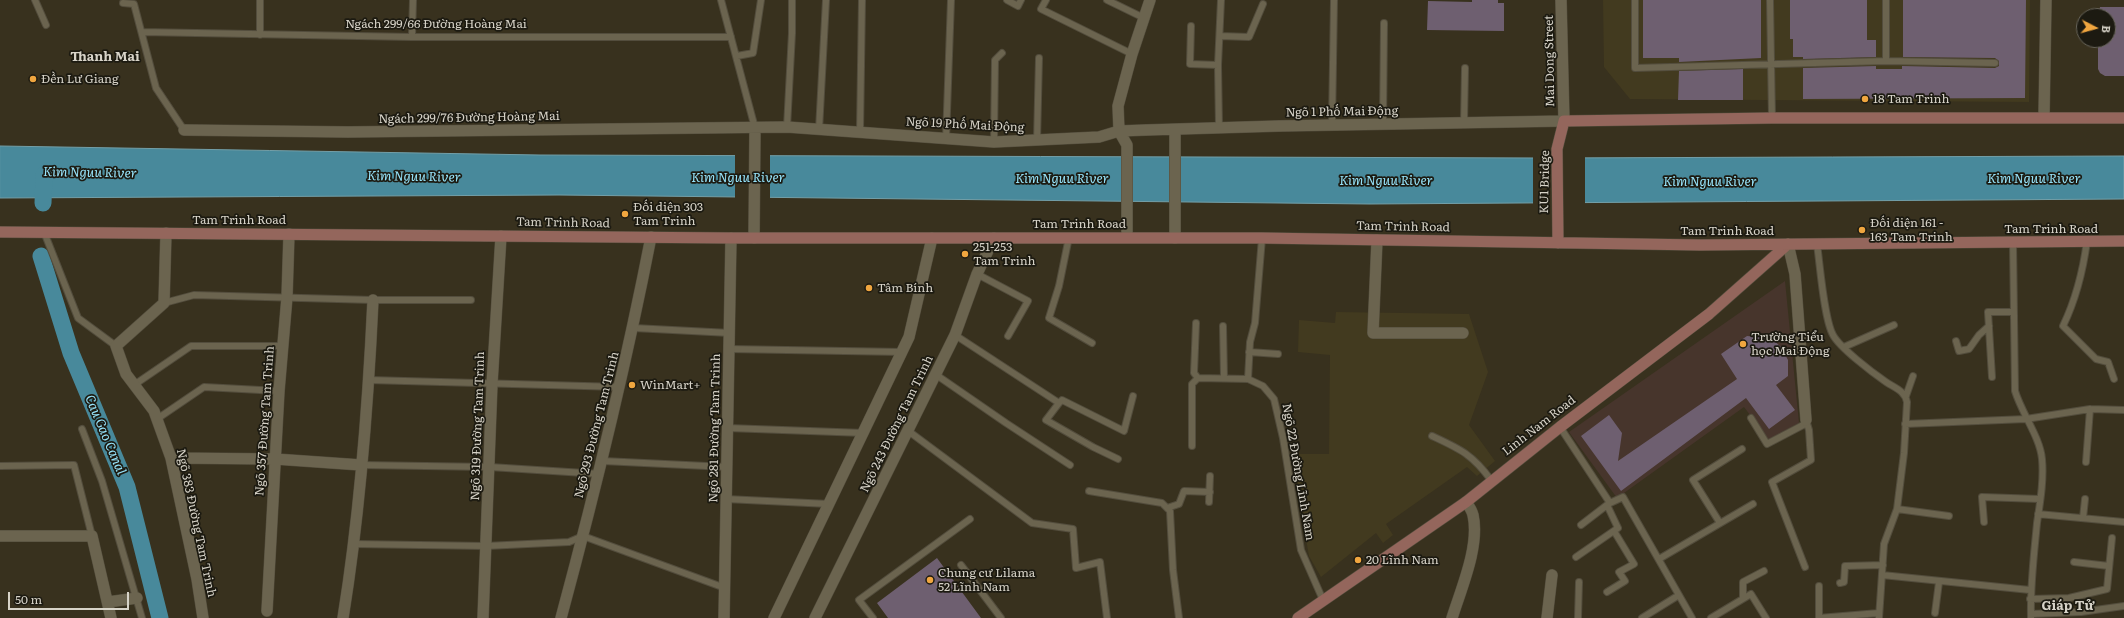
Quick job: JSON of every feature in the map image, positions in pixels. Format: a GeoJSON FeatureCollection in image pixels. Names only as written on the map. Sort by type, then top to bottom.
{"type":"FeatureCollection","features":[{"type":"Feature","properties":{"kind":"main road"},"geometry":{"type":"LineString","coordinates":[[1564,121],[2044,116],[2124,118]]}},
{"type":"Feature","properties":{"kind":"main road","name":"KU1 Bridge"},"geometry":{"type":"LineString","coordinates":[[1558,243],[1557,149],[1564,121]]}},
{"type":"Feature","properties":{"kind":"main road","name":"Tam Trinh Road"},"geometry":{"type":"LineString","coordinates":[[0,232],[732,238],[1127,237],[1558,243],[1788,244],[2124,241]]}},
{"type":"Feature","properties":{"kind":"main road","name":"Linh Nam Road"},"geometry":{"type":"LineString","coordinates":[[1298,618],[1466,502],[1491,480],[1709,314],[1788,244]]}},
{"type":"Feature","properties":{"kind":"street"},"geometry":{"type":"LineString","coordinates":[[1127,237],[1127,145],[1119,132],[1118,106],[1132,54],[1150,0]]}},
{"type":"Feature","properties":{"kind":"street","name":"Mai Dong Street"},"geometry":{"type":"LineString","coordinates":[[1561,0],[1564,121]]}},
{"type":"Feature","properties":{"kind":"street"},"geometry":{"type":"LineString","coordinates":[[2044,116],[2046,0]]}},
{"type":"Feature","properties":{"kind":"street","name":"Ngõ 1 Phố Mai Động"},"geometry":{"type":"LineString","coordinates":[[1119,132],[1219,128],[1564,121]]}},
{"type":"Feature","properties":{"kind":"street","name":"Ngách 299/76 Đường Hoàng Mai"},"geometry":{"type":"LineString","coordinates":[[184,130],[348,132],[787,127],[819,130]]}},
{"type":"Feature","properties":{"kind":"street"},"geometry":{"type":"LineString","coordinates":[[754,238],[755,128]]}},
{"type":"Feature","properties":{"kind":"street","name":"Ngõ 19 Phố Mai Động"},"geometry":{"type":"LineString","coordinates":[[819,130],[994,142],[1098,137],[1119,132]]}},
{"type":"Feature","properties":{"kind":"street"},"geometry":{"type":"LineString","coordinates":[[1175,130],[1175,238]]}},
{"type":"Feature","properties":{"kind":"street"},"geometry":{"type":"LineString","coordinates":[[116,346],[164,303],[166,233]]}},
{"type":"Feature","properties":{"kind":"street","name":"Ngõ 357 Đường Tam Trinh"},"geometry":{"type":"LineString","coordinates":[[267,610],[279,390],[287,297],[289,234]]}},
{"type":"Feature","properties":{"kind":"street","name":"Ngõ 319 Đường Tam Trinh"},"geometry":{"type":"LineString","coordinates":[[483,618],[492,384],[501,236]]}},
{"type":"Feature","properties":{"kind":"street","name":"Ngõ 293 Đường Tam Trinh"},"geometry":{"type":"LineString","coordinates":[[561,618],[600,474],[634,328],[651,237]]}},
{"type":"Feature","properties":{"kind":"street","name":"Ngõ 281 Đường Tam Trinh"},"geometry":{"type":"LineString","coordinates":[[724,618],[732,238]]}},
{"type":"Feature","properties":{"kind":"street"},"geometry":{"type":"LineString","coordinates":[[774,618],[864,434],[909,337],[932,238]]}},
{"type":"Feature","properties":{"kind":"street","name":"Ngõ 243 Đường Tam Trinh"},"geometry":{"type":"LineString","coordinates":[[815,618],[955,335],[977,274],[994,238]]}},
{"type":"Feature","properties":{"kind":"street"},"geometry":{"type":"LineString","coordinates":[[1377,240],[1373,333],[1463,333]]}},
{"type":"Feature","properties":{"kind":"street"},"geometry":{"type":"LineString","coordinates":[[1788,244],[1795,274],[1806,421]]}},
{"type":"Feature","properties":{"kind":"street"},"geometry":{"type":"LineString","coordinates":[[343,618],[354,544],[362,465],[369,380],[373,300]]}},
{"type":"Feature","properties":{"kind":"street","name":"Ngõ 383 Đường Tam Trinh"},"geometry":{"type":"LineString","coordinates":[[116,346],[126,374],[154,411],[171,458],[197,579],[203,618]]}},
{"type":"Feature","properties":{"kind":"street"},"geometry":{"type":"LineString","coordinates":[[171,458],[275,459],[362,465]]}},
{"type":"Feature","properties":{"kind":"street"},"geometry":{"type":"LineString","coordinates":[[1452,618],[1470,560],[1475,530],[1473,514],[1466,502]]}},
{"type":"Feature","properties":{"kind":"street"},"geometry":{"type":"LineString","coordinates":[[0,536],[92,536],[111,618]]}},
{"type":"Feature","properties":{"kind":"street"},"geometry":{"type":"LineString","coordinates":[[1547,618],[1552,575]]}},
{"type":"Feature","properties":{"kind":"street"},"geometry":{"type":"LineString","coordinates":[[108,602],[138,598]]}},
{"type":"Feature","properties":{"kind":"lane"},"geometry":{"type":"LineString","coordinates":[[35,0],[46,25]]}},
{"type":"Feature","properties":{"kind":"lane"},"geometry":{"type":"LineString","coordinates":[[260,0],[260,34]]}},
{"type":"Feature","properties":{"kind":"lane"},"geometry":{"type":"LineString","coordinates":[[412,37],[413,0]]}},
{"type":"Feature","properties":{"kind":"lane"},"geometry":{"type":"LineString","coordinates":[[721,0],[755,128]]}},
{"type":"Feature","properties":{"kind":"lane"},"geometry":{"type":"LineString","coordinates":[[737,56],[753,53],[761,0]]}},
{"type":"Feature","properties":{"kind":"lane"},"geometry":{"type":"LineString","coordinates":[[787,127],[792,33],[792,0]]}},
{"type":"Feature","properties":{"kind":"lane"},"geometry":{"type":"LineString","coordinates":[[819,130],[826,0]]}},
{"type":"Feature","properties":{"kind":"lane"},"geometry":{"type":"LineString","coordinates":[[860,132],[862,0]]}},
{"type":"Feature","properties":{"kind":"lane"},"geometry":{"type":"LineString","coordinates":[[946,139],[951,0]]}},
{"type":"Feature","properties":{"kind":"lane"},"geometry":{"type":"LineString","coordinates":[[1007,0],[1018,6],[1021,0]]}},
{"type":"Feature","properties":{"kind":"lane"},"geometry":{"type":"LineString","coordinates":[[1046,0],[1041,9],[1132,54]]}},
{"type":"Feature","properties":{"kind":"lane"},"geometry":{"type":"LineString","coordinates":[[1107,0],[1144,18]]}},
{"type":"Feature","properties":{"kind":"lane"},"geometry":{"type":"LineString","coordinates":[[1219,128],[1218,65],[1221,0]]}},
{"type":"Feature","properties":{"kind":"lane"},"geometry":{"type":"LineString","coordinates":[[1332,126],[1334,0]]}},
{"type":"Feature","properties":{"kind":"lane"},"geometry":{"type":"LineString","coordinates":[[1635,0],[1635,68],[1886,61],[1995,63]]}},
{"type":"Feature","properties":{"kind":"lane"},"geometry":{"type":"LineString","coordinates":[[1770,0],[1772,118]]}},
{"type":"Feature","properties":{"kind":"lane"},"geometry":{"type":"LineString","coordinates":[[1886,0],[1886,61]]}},
{"type":"Feature","properties":{"kind":"lane"},"geometry":{"type":"LineString","coordinates":[[123,3],[134,4],[156,88],[184,130]]}},
{"type":"Feature","properties":{"kind":"lane"},"geometry":{"type":"LineString","coordinates":[[1220,36],[1249,37],[1263,4]]}},
{"type":"Feature","properties":{"kind":"lane"},"geometry":{"type":"LineString","coordinates":[[1383,125],[1384,22]]}},
{"type":"Feature","properties":{"kind":"lane"},"geometry":{"type":"LineString","coordinates":[[1191,26],[1190,64],[1218,65]]}},
{"type":"Feature","properties":{"kind":"lane","name":"Ngách 299/66 Đường Hoàng Mai"},"geometry":{"type":"LineString","coordinates":[[142,32],[412,37],[525,35],[731,37]]}},
{"type":"Feature","properties":{"kind":"lane"},"geometry":{"type":"LineString","coordinates":[[994,142],[995,60],[1002,53]]}},
{"type":"Feature","properties":{"kind":"lane"},"geometry":{"type":"LineString","coordinates":[[1037,141],[1038,58]]}},
{"type":"Feature","properties":{"kind":"lane"},"geometry":{"type":"LineString","coordinates":[[1464,124],[1465,68]]}},
{"type":"Feature","properties":{"kind":"lane"},"geometry":{"type":"LineString","coordinates":[[44,232],[78,318],[116,346]]}},
{"type":"Feature","properties":{"kind":"lane"},"geometry":{"type":"LineString","coordinates":[[1069,237],[1059,286],[1049,318],[1092,343]]}},
{"type":"Feature","properties":{"kind":"lane"},"geometry":{"type":"LineString","coordinates":[[1192,446],[1192,384],[1198,378],[1248,379],[1249,352],[1255,323],[1262,238]]}},
{"type":"Feature","properties":{"kind":"lane"},"geometry":{"type":"LineString","coordinates":[[2087,241],[2084,262],[2074,304],[2063,326],[2096,359],[2108,362],[2114,378]]}},
{"type":"Feature","properties":{"kind":"lane"},"geometry":{"type":"LineString","coordinates":[[2013,242],[2015,391],[2026,419],[2036,437],[2042,459],[2040,499],[2030,590],[2031,616],[2081,612],[2124,606]]}},
{"type":"Feature","properties":{"kind":"lane"},"geometry":{"type":"LineString","coordinates":[[1817,244],[1832,334],[1844,347],[1885,382],[1906,396]]}},
{"type":"Feature","properties":{"kind":"lane"},"geometry":{"type":"LineString","coordinates":[[977,274],[1028,301],[1008,336]]}},
{"type":"Feature","properties":{"kind":"lane"},"geometry":{"type":"LineString","coordinates":[[164,303],[194,295],[373,300],[471,300]]}},
{"type":"Feature","properties":{"kind":"lane"},"geometry":{"type":"LineString","coordinates":[[1992,377],[1988,312],[2014,312]]}},
{"type":"Feature","properties":{"kind":"lane"},"geometry":{"type":"LineString","coordinates":[[1196,323],[1194,373],[1198,378]]}},
{"type":"Feature","properties":{"kind":"lane"},"geometry":{"type":"LineString","coordinates":[[1844,347],[1894,325]]}},
{"type":"Feature","properties":{"kind":"lane"},"geometry":{"type":"LineString","coordinates":[[1223,326],[1224,378]]}},
{"type":"Feature","properties":{"kind":"lane"},"geometry":{"type":"LineString","coordinates":[[1956,341],[1960,351],[1969,349],[1979,335],[1989,326]]}},
{"type":"Feature","properties":{"kind":"lane"},"geometry":{"type":"LineString","coordinates":[[634,328],[730,332]]}},
{"type":"Feature","properties":{"kind":"lane"},"geometry":{"type":"LineString","coordinates":[[955,335],[1059,403]]}},
{"type":"Feature","properties":{"kind":"lane"},"geometry":{"type":"LineString","coordinates":[[134,385],[192,346],[283,346]]}},
{"type":"Feature","properties":{"kind":"lane"},"geometry":{"type":"LineString","coordinates":[[729,350],[902,352]]}},
{"type":"Feature","properties":{"kind":"lane"},"geometry":{"type":"LineString","coordinates":[[1249,352],[1278,354]]}},
{"type":"Feature","properties":{"kind":"lane"},"geometry":{"type":"LineString","coordinates":[[935,374],[1006,423],[1070,464]]}},
{"type":"Feature","properties":{"kind":"lane"},"geometry":{"type":"LineString","coordinates":[[1819,586],[1819,618],[1879,616],[1884,544],[1896,509],[1904,453],[1907,402],[1906,396],[1913,376]]}},
{"type":"Feature","properties":{"kind":"lane","name":"Ngõ 22 Đường Lĩnh Nam"},"geometry":{"type":"LineString","coordinates":[[1248,379],[1263,386],[1274,399],[1283,438],[1301,550],[1323,600]]}},
{"type":"Feature","properties":{"kind":"lane"},"geometry":{"type":"LineString","coordinates":[[369,380],[620,387]]}},
{"type":"Feature","properties":{"kind":"lane"},"geometry":{"type":"LineString","coordinates":[[157,419],[204,387],[279,390]]}},
{"type":"Feature","properties":{"kind":"lane"},"geometry":{"type":"LineString","coordinates":[[1118,459],[1093,447],[1046,420],[1062,400],[1124,431],[1133,396]]}},
{"type":"Feature","properties":{"kind":"lane"},"geometry":{"type":"LineString","coordinates":[[2086,462],[2090,409]]}},
{"type":"Feature","properties":{"kind":"lane"},"geometry":{"type":"LineString","coordinates":[[1905,424],[2026,419],[2090,409],[2124,410]]}},
{"type":"Feature","properties":{"kind":"lane"},"geometry":{"type":"LineString","coordinates":[[1751,418],[1767,444],[1806,421],[1811,460],[1772,482],[1805,567]]}},
{"type":"Feature","properties":{"kind":"lane"},"geometry":{"type":"LineString","coordinates":[[1560,427],[1609,504],[1618,528],[1576,558]]}},
{"type":"Feature","properties":{"kind":"lane"},"geometry":{"type":"LineString","coordinates":[[728,428],[864,434]]}},
{"type":"Feature","properties":{"kind":"lane"},"geometry":{"type":"LineString","coordinates":[[82,429],[102,481],[138,598],[142,618]]}},
{"type":"Feature","properties":{"kind":"lane"},"geometry":{"type":"LineString","coordinates":[[907,430],[1032,523],[1073,529],[1076,568],[1100,562],[1107,618]]}},
{"type":"Feature","properties":{"kind":"lane"},"geometry":{"type":"LineString","coordinates":[[1432,436],[1467,453],[1481,466],[1491,480]]}},
{"type":"Feature","properties":{"kind":"lane"},"geometry":{"type":"LineString","coordinates":[[1720,523],[1693,480],[1742,449]]}},
{"type":"Feature","properties":{"kind":"lane"},"geometry":{"type":"LineString","coordinates":[[603,461],[727,468]]}},
{"type":"Feature","properties":{"kind":"lane"},"geometry":{"type":"LineString","coordinates":[[0,466],[74,465],[92,536]]}},
{"type":"Feature","properties":{"kind":"lane"},"geometry":{"type":"LineString","coordinates":[[362,465],[490,467],[600,474]]}},
{"type":"Feature","properties":{"kind":"lane"},"geometry":{"type":"LineString","coordinates":[[1210,476],[1210,502]]}},
{"type":"Feature","properties":{"kind":"lane"},"geometry":{"type":"LineString","coordinates":[[1089,491],[1162,503],[1170,511],[1173,570],[1179,618]]}},
{"type":"Feature","properties":{"kind":"lane"},"geometry":{"type":"LineString","coordinates":[[1166,508],[1179,504],[1184,492],[1210,492]]}},
{"type":"Feature","properties":{"kind":"lane"},"geometry":{"type":"LineString","coordinates":[[1984,522],[1982,496],[2040,499]]}},
{"type":"Feature","properties":{"kind":"lane"},"geometry":{"type":"LineString","coordinates":[[1581,525],[1609,504],[1623,497],[1692,618]]}},
{"type":"Feature","properties":{"kind":"lane"},"geometry":{"type":"LineString","coordinates":[[726,499],[829,504]]}},
{"type":"Feature","properties":{"kind":"lane"},"geometry":{"type":"LineString","coordinates":[[2083,518],[2086,499]]}},
{"type":"Feature","properties":{"kind":"lane"},"geometry":{"type":"LineString","coordinates":[[1658,559],[1753,504]]}},
{"type":"Feature","properties":{"kind":"lane"},"geometry":{"type":"LineString","coordinates":[[1896,509],[1949,516]]}},
{"type":"Feature","properties":{"kind":"lane"},"geometry":{"type":"LineString","coordinates":[[2038,514],[2124,522]]}},
{"type":"Feature","properties":{"kind":"lane"},"geometry":{"type":"LineString","coordinates":[[873,618],[859,600],[970,519]]}},
{"type":"Feature","properties":{"kind":"lane"},"geometry":{"type":"LineString","coordinates":[[1607,592],[1625,581],[1620,572],[1634,564],[1614,531]]}},
{"type":"Feature","properties":{"kind":"lane"},"geometry":{"type":"LineString","coordinates":[[354,544],[486,546],[569,542],[583,536],[725,588]]}},
{"type":"Feature","properties":{"kind":"lane"},"geometry":{"type":"LineString","coordinates":[[2030,599],[2069,598],[2107,589],[2112,538]]}},
{"type":"Feature","properties":{"kind":"lane"},"geometry":{"type":"LineString","coordinates":[[2074,562],[2109,566]]}},
{"type":"Feature","properties":{"kind":"lane"},"geometry":{"type":"LineString","coordinates":[[961,565],[1001,618]]}},
{"type":"Feature","properties":{"kind":"lane"},"geometry":{"type":"LineString","coordinates":[[1840,583],[1844,582],[1845,566],[1883,565]]}},
{"type":"Feature","properties":{"kind":"lane"},"geometry":{"type":"LineString","coordinates":[[1743,598],[1743,582],[1764,571]]}},
{"type":"Feature","properties":{"kind":"lane"},"geometry":{"type":"LineString","coordinates":[[1882,575],[1939,582],[2030,590]]}},
{"type":"Feature","properties":{"kind":"lane"},"geometry":{"type":"LineString","coordinates":[[1578,582],[1578,618]]}},
{"type":"Feature","properties":{"kind":"lane"},"geometry":{"type":"LineString","coordinates":[[1935,613],[1939,582]]}},
{"type":"Feature","properties":{"kind":"lane"},"geometry":{"type":"LineString","coordinates":[[1711,618],[1751,594],[1766,618]]}},
{"type":"Feature","properties":{"kind":"lane"},"geometry":{"type":"LineString","coordinates":[[1642,618],[1679,595]]}},
{"type":"Feature","properties":{"kind":"shaded area"},"geometry":{"type":"Polygon","coordinates":[[[1603,0],[2030,0],[2029,102],[1630,99],[1604,67],[1603,0]]]}},
{"type":"Feature","properties":{"kind":"shaded area","name":"Trường Tiểu học Mai Động"},"geometry":{"type":"Polygon","coordinates":[[[1785,281],[1799,423],[1769,440],[1744,407],[1617,498],[1569,432],[1785,281]]]}},
{"type":"Feature","properties":{"kind":"shaded area"},"geometry":{"type":"Polygon","coordinates":[[[1336,312],[1469,314],[1488,372],[1469,425],[1495,461],[1477,476],[1467,467],[1386,524],[1393,535],[1383,543],[1376,533],[1321,577],[1309,556],[1291,454],[1329,454],[1330,355],[1298,352],[1299,320],[1335,323],[1336,312]]]}},
{"type":"Feature","properties":{"kind":"water","name":"Kim Nguu River"},"geometry":{"type":"Polygon","coordinates":[[[0,146],[540,155],[1541,158],[2124,156],[2124,199],[1369,204],[559,195],[0,198],[0,146]]]}},
{"type":"Feature","properties":{"kind":"pier"},"geometry":{"type":"Polygon","coordinates":[[[735,153],[770,153],[770,199],[735,199],[735,153]]]}},
{"type":"Feature","properties":{"kind":"pier"},"geometry":{"type":"Polygon","coordinates":[[[1533,156],[1585,156],[1585,205],[1533,205],[1533,156]]]}},
{"type":"Feature","properties":{"kind":"building"},"geometry":{"type":"Polygon","coordinates":[[[1472,0],[1498,0],[1498,3],[1504,3],[1504,31],[1427,30],[1428,1],[1472,2],[1472,0]]]}},
{"type":"Feature","properties":{"kind":"building"},"geometry":{"type":"Polygon","coordinates":[[[1643,0],[1761,0],[1761,58],[1679,62],[1679,58],[1643,58],[1643,0]]]}},
{"type":"Feature","properties":{"kind":"building"},"geometry":{"type":"Polygon","coordinates":[[[1790,0],[1867,0],[1867,40],[1876,40],[1876,57],[1803,59],[1803,57],[1793,57],[1793,39],[1790,39],[1790,0]]]}},
{"type":"Feature","properties":{"kind":"building"},"geometry":{"type":"Polygon","coordinates":[[[1903,0],[2026,0],[2025,98],[1803,99],[1803,68],[1876,66],[1876,69],[1902,69],[1902,66],[1995,68],[1999,66],[1999,61],[1995,58],[1903,57],[1903,0]]]}},
{"type":"Feature","properties":{"kind":"building"},"geometry":{"type":"Polygon","coordinates":[[[2124,7],[2124,76],[2105,76],[2100,73],[2098,69],[2098,48],[2116,48],[2116,8],[2100,8],[2124,7]]]}},
{"type":"Feature","properties":{"kind":"building"},"geometry":{"type":"Polygon","coordinates":[[[1743,69],[1743,100],[1678,100],[1679,71],[1743,69]]]}},
{"type":"Feature","properties":{"kind":"building"},"geometry":{"type":"Polygon","coordinates":[[[1747,336],[1771,338],[1781,347],[1788,360],[1788,376],[1776,385],[1795,410],[1769,429],[1746,398],[1621,491],[1581,436],[1609,415],[1622,433],[1618,461],[1737,379],[1721,354],[1747,336]]]}},
{"type":"Feature","properties":{"kind":"building","name":"Chung cư Lilama 52 Lĩnh Nam"},"geometry":{"type":"Polygon","coordinates":[[[937,558],[981,618],[888,618],[877,603],[937,558]]]}},
{"type":"Feature","properties":{"kind":"waterway","name":"Cau Gao Canal"},"geometry":{"type":"LineString","coordinates":[[43,203],[44,175]]}},
{"type":"Feature","properties":{"kind":"waterway","name":"Cau Gao Canal"},"geometry":{"type":"LineString","coordinates":[[41,256],[71,353],[127,487],[160,618]]}},
{"type":"Feature","properties":{"kind":"place","name":"Đền Lư Giang"},"geometry":{"type":"Point","coordinates":[33,79]}},
{"type":"Feature","properties":{"kind":"place","name":"18 Tam Trinh"},"geometry":{"type":"Point","coordinates":[1865,99]}},
{"type":"Feature","properties":{"kind":"place","name":"Đối diện 303 Tam Trinh"},"geometry":{"type":"Point","coordinates":[625,214]}},
{"type":"Feature","properties":{"kind":"place","name":"Đối diện 161 - 163 Tam Trinh"},"geometry":{"type":"Point","coordinates":[1862,230]}},
{"type":"Feature","properties":{"kind":"place","name":"251-253 Tam Trinh"},"geometry":{"type":"Point","coordinates":[965,254]}},
{"type":"Feature","properties":{"kind":"place","name":"Tâm Bính"},"geometry":{"type":"Point","coordinates":[869,288]}},
{"type":"Feature","properties":{"kind":"place","name":"Trường Tiểu học Mai Động"},"geometry":{"type":"Point","coordinates":[1743,344]}},
{"type":"Feature","properties":{"kind":"place","name":"WinMart+"},"geometry":{"type":"Point","coordinates":[632,385]}},
{"type":"Feature","properties":{"kind":"place","name":"20 Lĩnh Nam"},"geometry":{"type":"Point","coordinates":[1358,560]}},
{"type":"Feature","properties":{"kind":"place","name":"Chung cư Lilama 52 Lĩnh Nam"},"geometry":{"type":"Point","coordinates":[930,580]}},
{"type":"Feature","properties":{"kind":"district","name":"Thanh Mai"},"geometry":{"type":"Point","coordinates":[105,57]}},
{"type":"Feature","properties":{"kind":"district","name":"Giáp Tử"},"geometry":{"type":"Point","coordinates":[2068,606]}}]}
